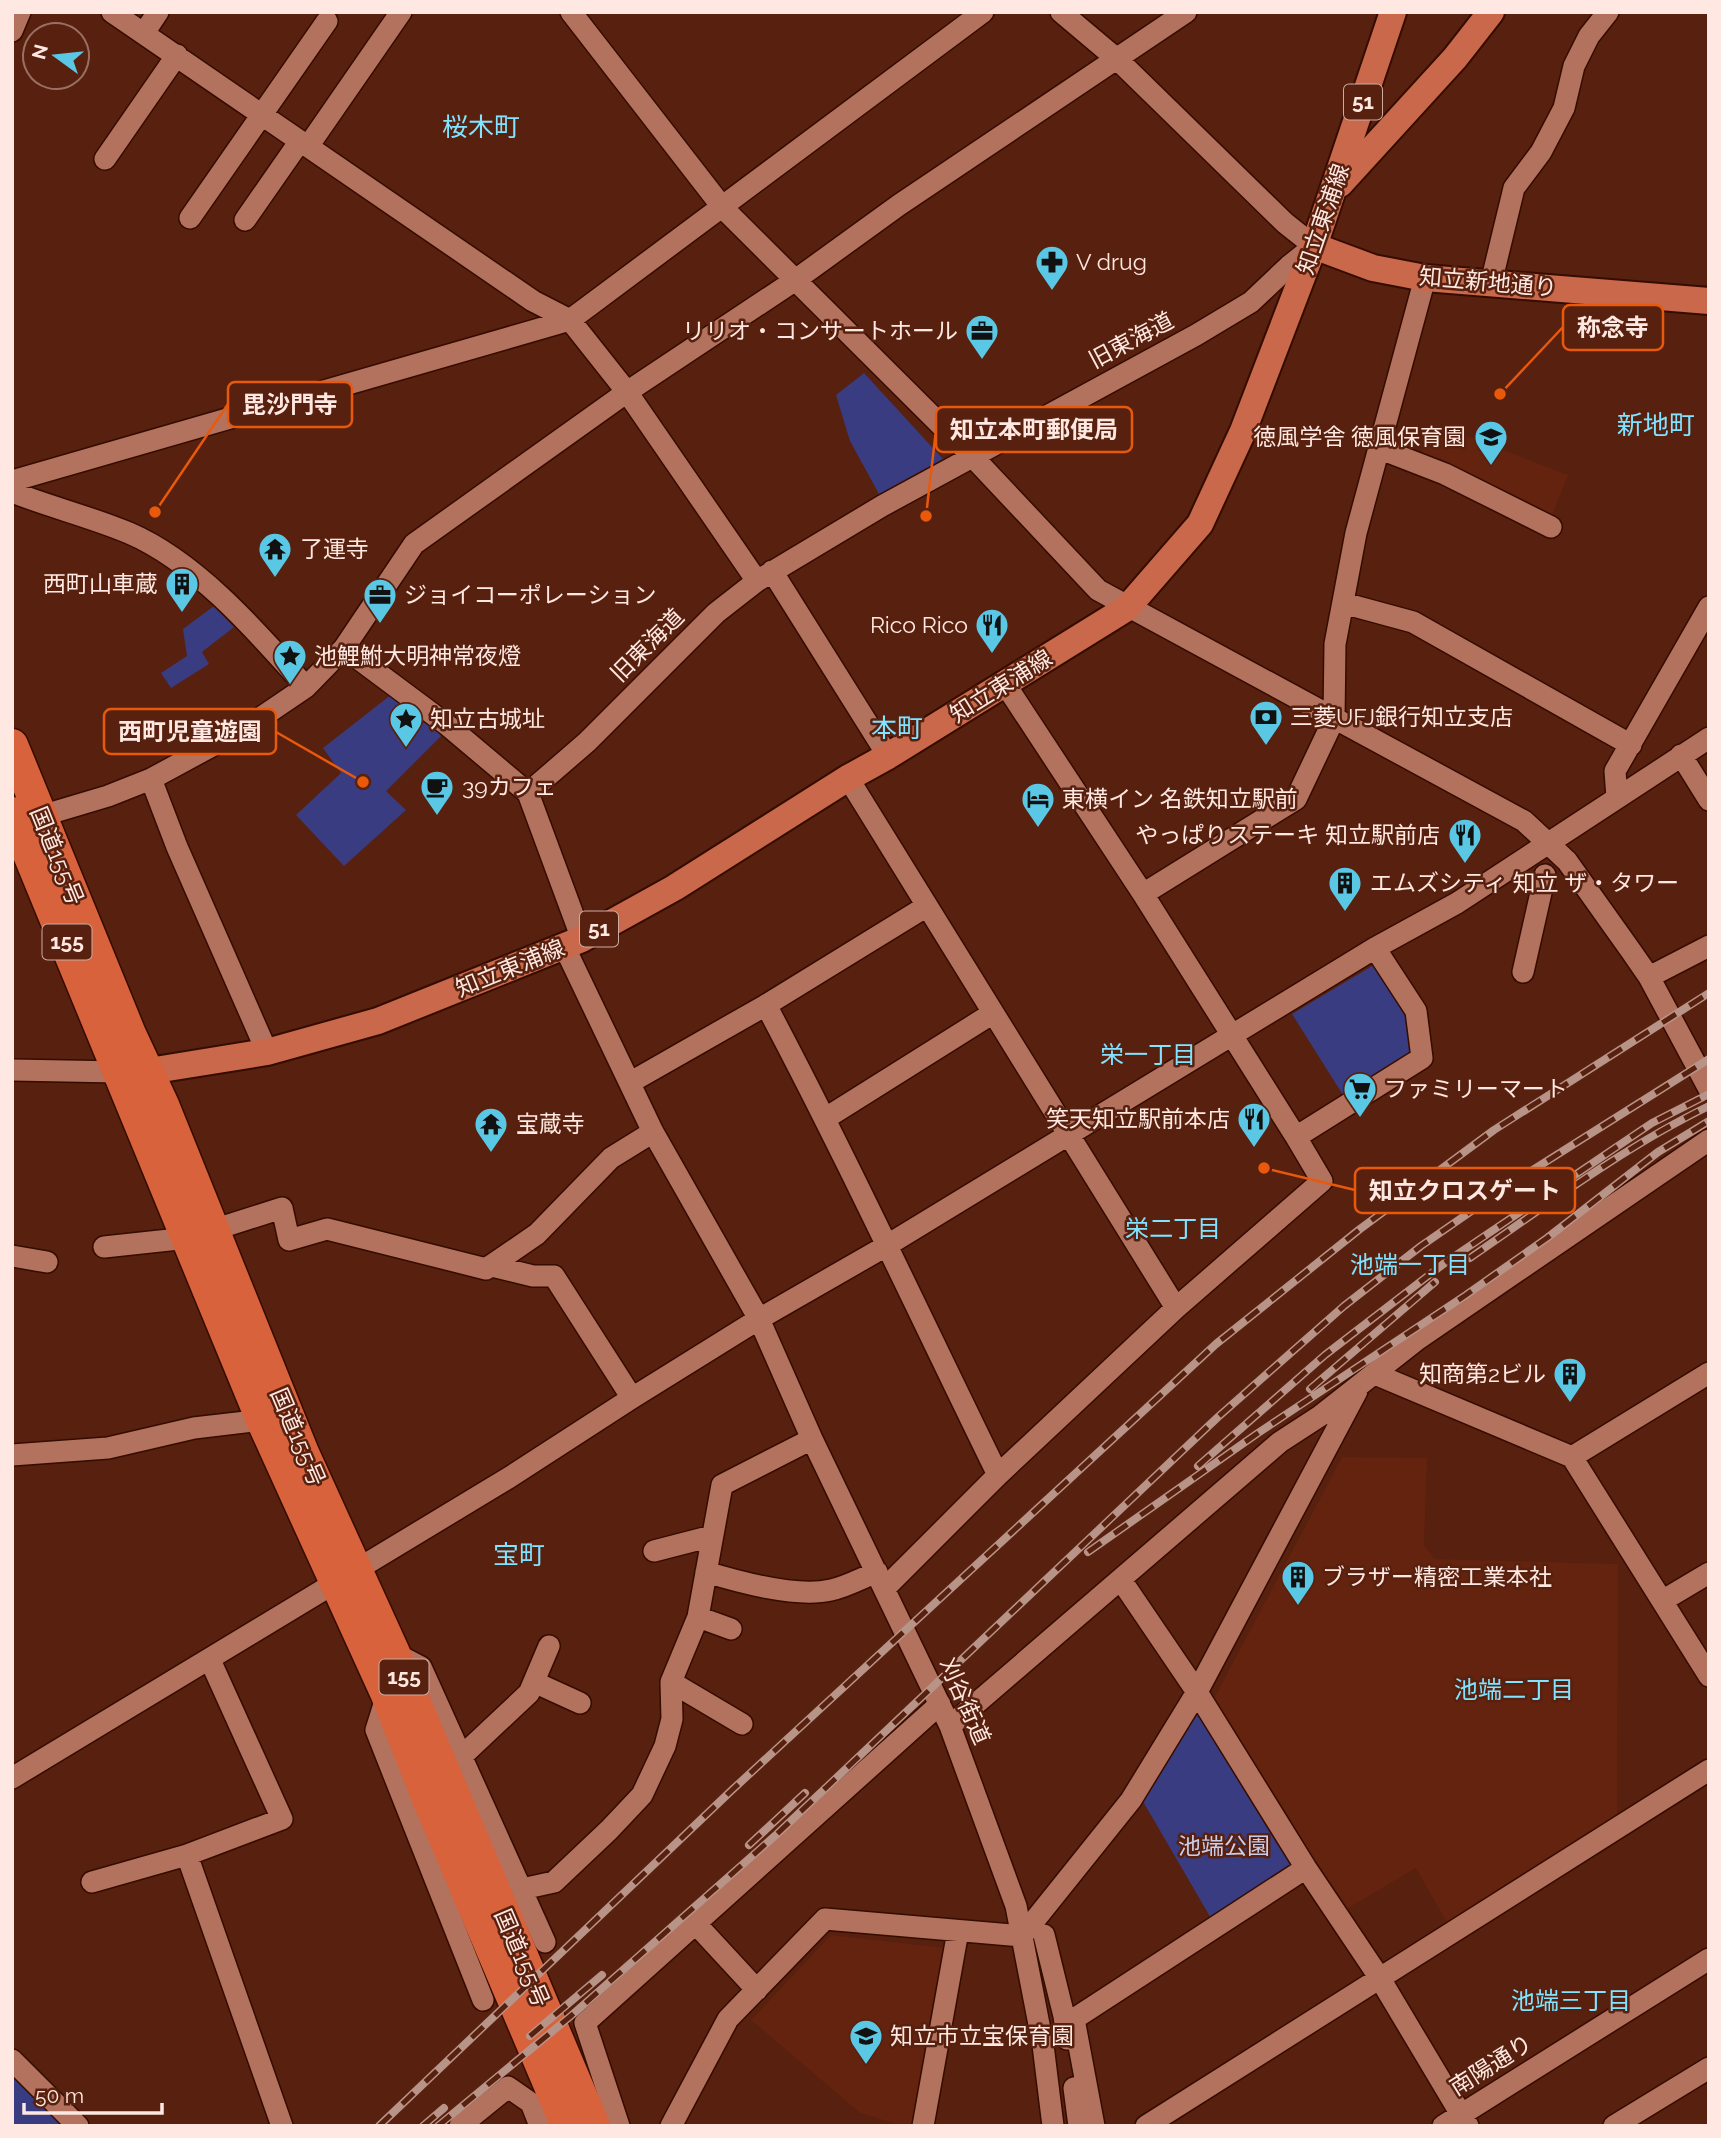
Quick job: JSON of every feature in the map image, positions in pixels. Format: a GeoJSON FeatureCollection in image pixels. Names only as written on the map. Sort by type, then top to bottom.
{"type":"FeatureCollection","features":[{"type":"Feature","properties":{"kind":"highway","name":"国道155号"},"geometry":{"type":"LineString","coordinates":[[13,745],[20,814],[106,1035],[134,1072],[201,1233],[303,1453],[387,1695],[567,2126]]}},
{"type":"Feature","properties":{"kind":"highway","name":"国道155号"},"geometry":{"type":"LineString","coordinates":[[201,1233],[262,1420],[346,1576],[394,1653],[594,2126]]}},
{"type":"Feature","properties":{"kind":"main road","name":"知立東浦線"},"geometry":{"type":"LineString","coordinates":[[134,1072],[267,1052],[378,1021],[573,943],[674,888],[1127,608],[1199,524],[1243,431],[1314,246],[1393,12]]}},
{"type":"Feature","properties":{"kind":"main road"},"geometry":{"type":"LineString","coordinates":[[1333,191],[1455,58],[1491,12]]}},
{"type":"Feature","properties":{"kind":"main road","name":"知立新地通り"},"geometry":{"type":"LineString","coordinates":[[1314,246],[1373,268],[1425,278],[1709,301]]}},
{"type":"Feature","properties":{"kind":"street"},"geometry":{"type":"LineString","coordinates":[[12,31],[20,12]]}},
{"type":"Feature","properties":{"kind":"street"},"geometry":{"type":"LineString","coordinates":[[112,12],[533,300],[570,320],[765,576],[888,756]]}},
{"type":"Feature","properties":{"kind":"street"},"geometry":{"type":"LineString","coordinates":[[144,33],[158,12]]}},
{"type":"Feature","properties":{"kind":"street"},"geometry":{"type":"LineString","coordinates":[[245,220],[401,12]]}},
{"type":"Feature","properties":{"kind":"street"},"geometry":{"type":"LineString","coordinates":[[571,12],[723,208],[972,456],[1098,590],[1524,821],[1548,842],[1567,861],[1649,977],[1709,1089]]}},
{"type":"Feature","properties":{"kind":"street"},"geometry":{"type":"LineString","coordinates":[[12,481],[570,320],[983,12]]}},
{"type":"Feature","properties":{"kind":"street"},"geometry":{"type":"LineString","coordinates":[[1061,12],[1118,60],[1285,223],[1314,246]]}},
{"type":"Feature","properties":{"kind":"street"},"geometry":{"type":"LineString","coordinates":[[20,814],[108,796],[150,779],[247,727],[306,687],[344,648],[414,544],[627,392],[1186,12]]}},
{"type":"Feature","properties":{"kind":"street"},"geometry":{"type":"LineString","coordinates":[[1491,283],[1514,188],[1541,152],[1564,108],[1574,66],[1589,36],[1608,12]]}},
{"type":"Feature","properties":{"kind":"street"},"geometry":{"type":"LineString","coordinates":[[190,218],[327,22]]}},
{"type":"Feature","properties":{"kind":"street"},"geometry":{"type":"LineString","coordinates":[[104,159],[177,55]]}},
{"type":"Feature","properties":{"kind":"street","name":"旧東海道"},"geometry":{"type":"LineString","coordinates":[[528,793],[587,742],[716,613],[765,576],[883,506],[1196,335],[1251,302],[1314,246]]}},
{"type":"Feature","properties":{"kind":"street"},"geometry":{"type":"LineString","coordinates":[[1143,894],[1296,799],[1334,719],[1335,644],[1356,534],[1425,278]]}},
{"type":"Feature","properties":{"kind":"street"},"geometry":{"type":"LineString","coordinates":[[1378,448],[1445,474],[1551,527]]}},
{"type":"Feature","properties":{"kind":"street"},"geometry":{"type":"LineString","coordinates":[[12,492],[130,533],[156,547],[189,569],[256,631],[306,687]]}},
{"type":"Feature","properties":{"kind":"street"},"geometry":{"type":"LineString","coordinates":[[1343,603],[1413,622],[1631,745]]}},
{"type":"Feature","properties":{"kind":"street"},"geometry":{"type":"LineString","coordinates":[[1617,798],[1615,771],[1709,607]]}},
{"type":"Feature","properties":{"kind":"street"},"geometry":{"type":"LineString","coordinates":[[344,648],[446,724],[528,793]]}},
{"type":"Feature","properties":{"kind":"street"},"geometry":{"type":"LineString","coordinates":[[706,1572],[742,1583],[812,1593],[881,1580],[998,1475],[1175,1308],[1322,1181],[1143,894],[1005,684]]}},
{"type":"Feature","properties":{"kind":"street"},"geometry":{"type":"LineString","coordinates":[[12,1778],[510,1477],[759,1319],[886,1246],[1375,947],[1457,903],[1709,738]]}},
{"type":"Feature","properties":{"kind":"street"},"geometry":{"type":"LineString","coordinates":[[1681,755],[1709,800]]}},
{"type":"Feature","properties":{"kind":"street"},"geometry":{"type":"LineString","coordinates":[[848,778],[1175,1308]]}},
{"type":"Feature","properties":{"kind":"street"},"geometry":{"type":"LineString","coordinates":[[150,779],[267,1052]]}},
{"type":"Feature","properties":{"kind":"street","name":"刈谷街道"},"geometry":{"type":"LineString","coordinates":[[528,793],[573,943],[653,1132],[759,1319],[812,1439],[950,1726],[1016,1906],[1043,2045],[1053,2126]]}},
{"type":"Feature","properties":{"kind":"street"},"geometry":{"type":"LineString","coordinates":[[1523,972],[1545,875]]}},
{"type":"Feature","properties":{"kind":"street"},"geometry":{"type":"LineString","coordinates":[[631,1083],[766,1005],[927,906]]}},
{"type":"Feature","properties":{"kind":"street"},"geometry":{"type":"LineString","coordinates":[[1649,977],[1709,946]]}},
{"type":"Feature","properties":{"kind":"street"},"geometry":{"type":"LineString","coordinates":[[1296,1137],[1422,1058],[1416,1011],[1375,947]]}},
{"type":"Feature","properties":{"kind":"street"},"geometry":{"type":"LineString","coordinates":[[766,1005],[826,1118],[998,1475]]}},
{"type":"Feature","properties":{"kind":"street"},"geometry":{"type":"LineString","coordinates":[[826,1118],[993,1013]]}},
{"type":"Feature","properties":{"kind":"street"},"geometry":{"type":"LineString","coordinates":[[12,1070],[134,1072]]}},
{"type":"Feature","properties":{"kind":"street"},"geometry":{"type":"LineString","coordinates":[[104,1247],[201,1233],[282,1208],[289,1240],[327,1229],[486,1269],[537,1234],[611,1158],[653,1132]]}},
{"type":"Feature","properties":{"kind":"street"},"geometry":{"type":"LineString","coordinates":[[950,1726],[1280,1442],[1320,1416],[1418,1339],[1709,1140]]}},
{"type":"Feature","properties":{"kind":"street"},"geometry":{"type":"LineString","coordinates":[[12,1256],[47,1262]]}},
{"type":"Feature","properties":{"kind":"street"},"geometry":{"type":"LineString","coordinates":[[492,1266],[533,1276],[554,1276],[632,1398]]}},
{"type":"Feature","properties":{"kind":"street"},"geometry":{"type":"LineString","coordinates":[[1572,1457],[1709,1373]]}},
{"type":"Feature","properties":{"kind":"street"},"geometry":{"type":"LineString","coordinates":[[1368,1379],[1572,1457],[1709,1676]]}},
{"type":"Feature","properties":{"kind":"street"},"geometry":{"type":"LineString","coordinates":[[671,2126],[728,2019],[825,1919],[1022,1936],[1130,1800],[1197,1692],[1368,1379]]}},
{"type":"Feature","properties":{"kind":"street"},"geometry":{"type":"LineString","coordinates":[[12,1455],[108,1448],[194,1428],[262,1420]]}},
{"type":"Feature","properties":{"kind":"street"},"geometry":{"type":"LineString","coordinates":[[522,1889],[554,1882],[642,1795],[666,1746],[672,1719],[671,1682],[698,1617],[722,1485],[812,1439]]}},
{"type":"Feature","properties":{"kind":"street"},"geometry":{"type":"LineString","coordinates":[[654,1550],[712,1536]]}},
{"type":"Feature","properties":{"kind":"street"},"geometry":{"type":"LineString","coordinates":[[1662,1601],[1709,1573]]}},
{"type":"Feature","properties":{"kind":"street"},"geometry":{"type":"LineString","coordinates":[[1121,1580],[1197,1692],[1378,1977],[1457,2122]]}},
{"type":"Feature","properties":{"kind":"street"},"geometry":{"type":"LineString","coordinates":[[698,1617],[731,1629]]}},
{"type":"Feature","properties":{"kind":"street"},"geometry":{"type":"LineString","coordinates":[[462,1756],[529,1693],[549,1646]]}},
{"type":"Feature","properties":{"kind":"street"},"geometry":{"type":"LineString","coordinates":[[394,1653],[421,1667],[545,1942]]}},
{"type":"Feature","properties":{"kind":"street"},"geometry":{"type":"LineString","coordinates":[[92,1882],[187,1856],[282,1819],[210,1660]]}},
{"type":"Feature","properties":{"kind":"street"},"geometry":{"type":"LineString","coordinates":[[534,1682],[580,1703]]}},
{"type":"Feature","properties":{"kind":"street"},"geometry":{"type":"LineString","coordinates":[[671,1682],[742,1724]]}},
{"type":"Feature","properties":{"kind":"street"},"geometry":{"type":"LineString","coordinates":[[387,1695],[376,1730],[483,2000]]}},
{"type":"Feature","properties":{"kind":"street"},"geometry":{"type":"LineString","coordinates":[[619,2126],[585,2023],[940,1704]]}},
{"type":"Feature","properties":{"kind":"street"},"geometry":{"type":"LineString","coordinates":[[1146,2126],[1709,1770]]}},
{"type":"Feature","properties":{"kind":"street"},"geometry":{"type":"LineString","coordinates":[[187,1856],[282,2126]]}},
{"type":"Feature","properties":{"kind":"street"},"geometry":{"type":"LineString","coordinates":[[1094,2126],[1074,2019],[1307,1868]]}},
{"type":"Feature","properties":{"kind":"street"},"geometry":{"type":"LineString","coordinates":[[696,1924],[757,1990]]}},
{"type":"Feature","properties":{"kind":"street"},"geometry":{"type":"LineString","coordinates":[[923,2126],[958,1931]]}},
{"type":"Feature","properties":{"kind":"street"},"geometry":{"type":"LineString","coordinates":[[1044,1935],[1063,2016],[1079,2126]]}},
{"type":"Feature","properties":{"kind":"street","name":"南陽通り"},"geometry":{"type":"LineString","coordinates":[[1457,2122],[1709,1959]]}},
{"type":"Feature","properties":{"kind":"street"},"geometry":{"type":"LineString","coordinates":[[12,2060],[78,2126]]}},
{"type":"Feature","properties":{"kind":"street"},"geometry":{"type":"LineString","coordinates":[[1614,2126],[1709,2068]]}},
{"type":"Feature","properties":{"kind":"street"},"geometry":{"type":"LineString","coordinates":[[460,2126],[508,2087],[531,2103],[540,2126]]}},
{"type":"Feature","properties":{"kind":"shaded area","name":"徳風学舎 徳風保育園"},"geometry":{"type":"Polygon","coordinates":[[[1436,424],[1568,475],[1550,520],[1419,458],[1436,424]]]}},
{"type":"Feature","properties":{"kind":"shaded area"},"geometry":{"type":"Polygon","coordinates":[[[1342,1457],[1427,1458],[1424,1545],[1435,1559],[1618,1564],[1617,1824],[1449,1926],[1416,1868],[1345,1910],[1211,1704],[1342,1457]]]}},
{"type":"Feature","properties":{"kind":"shaded area","name":"知立市立宝保育園"},"geometry":{"type":"Polygon","coordinates":[[[831,1935],[945,1948],[914,2126],[903,2126],[860,2113],[751,2020],[831,1935]]]}},
{"type":"Feature","properties":{"kind":"green space"},"geometry":{"type":"Polygon","coordinates":[[[864,373],[943,459],[879,494],[850,441],[836,395],[864,373]]]}},
{"type":"Feature","properties":{"kind":"green space"},"geometry":{"type":"Polygon","coordinates":[[[214,606],[234,627],[202,652],[209,664],[171,688],[161,673],[187,656],[183,629],[214,606]]]}},
{"type":"Feature","properties":{"kind":"green space"},"geometry":{"type":"Polygon","coordinates":[[[392,694],[443,734],[386,791],[406,810],[344,866],[296,815],[341,773],[323,748],[392,694]]]}},
{"type":"Feature","properties":{"kind":"green space"},"geometry":{"type":"Polygon","coordinates":[[[1372,966],[1381,969],[1407,1014],[1413,1053],[1343,1095],[1292,1014],[1372,966]]]}},
{"type":"Feature","properties":{"kind":"green space","name":"池端公園"},"geometry":{"type":"Polygon","coordinates":[[[1196,1710],[1291,1864],[1290,1871],[1212,1920],[1141,1798],[1196,1710]]]}},
{"type":"Feature","properties":{"kind":"green space"},"geometry":{"type":"Polygon","coordinates":[[[12,2075],[62,2126],[12,2126],[12,2075]]]}},
{"type":"Feature","properties":{"kind":"railway"},"geometry":{"type":"LineString","coordinates":[[379,2126],[732,1790],[1216,1344],[1360,1229],[1494,1130],[1709,993]]}},
{"type":"Feature","properties":{"kind":"railway"},"geometry":{"type":"LineString","coordinates":[[438,2126],[572,2015],[777,1834],[1218,1417],[1344,1306],[1421,1246],[1509,1185],[1709,1059]]}},
{"type":"Feature","properties":{"kind":"railway"},"geometry":{"type":"LineString","coordinates":[[1198,1466],[1325,1355],[1446,1262],[1652,1123],[1709,1094]]}},
{"type":"Feature","properties":{"kind":"railway"},"geometry":{"type":"LineString","coordinates":[[1470,1258],[1616,1158],[1709,1106]]}},
{"type":"Feature","properties":{"kind":"railway"},"geometry":{"type":"LineString","coordinates":[[1088,1552],[1258,1433],[1466,1295],[1547,1238],[1658,1152],[1709,1121]]}},
{"type":"Feature","properties":{"kind":"railway"},"geometry":{"type":"LineString","coordinates":[[1310,1389],[1435,1282]]}},
{"type":"Feature","properties":{"kind":"railway"},"geometry":{"type":"LineString","coordinates":[[749,1845],[805,1793]]}},
{"type":"Feature","properties":{"kind":"railway"},"geometry":{"type":"LineString","coordinates":[[530,2036],[602,1975]]}},
{"type":"Feature","properties":{"kind":"railway"},"geometry":{"type":"LineString","coordinates":[[423,2126],[444,2108]]}},
{"type":"Feature","properties":{"kind":"place","name":"V drug"},"geometry":{"type":"Point","coordinates":[1052,292]}},
{"type":"Feature","properties":{"kind":"place","name":"リリオ・コンサートホール"},"geometry":{"type":"Point","coordinates":[982,361]}},
{"type":"Feature","properties":{"kind":"place","name":"称念寺"},"geometry":{"type":"Point","coordinates":[1500,394]}},
{"type":"Feature","properties":{"kind":"place","name":"徳風学舎 徳風保育園"},"geometry":{"type":"Point","coordinates":[1491,467]}},
{"type":"Feature","properties":{"kind":"place","name":"毘沙門寺"},"geometry":{"type":"Point","coordinates":[155,512]}},
{"type":"Feature","properties":{"kind":"place","name":"知立本町郵便局"},"geometry":{"type":"Point","coordinates":[926,516]}},
{"type":"Feature","properties":{"kind":"place","name":"了運寺"},"geometry":{"type":"Point","coordinates":[275,579]}},
{"type":"Feature","properties":{"kind":"place","name":"西町山車蔵"},"geometry":{"type":"Point","coordinates":[182,614]}},
{"type":"Feature","properties":{"kind":"place","name":"ジョイコーポレーション"},"geometry":{"type":"Point","coordinates":[380,625]}},
{"type":"Feature","properties":{"kind":"place","name":"Rico Rico"},"geometry":{"type":"Point","coordinates":[992,655]}},
{"type":"Feature","properties":{"kind":"place","name":"池鯉鮒大明神常夜燈"},"geometry":{"type":"Point","coordinates":[290,686]}},
{"type":"Feature","properties":{"kind":"place","name":"三菱UFJ銀行知立支店"},"geometry":{"type":"Point","coordinates":[1266,747]}},
{"type":"Feature","properties":{"kind":"place","name":"知立古城址"},"geometry":{"type":"Point","coordinates":[406,749]}},
{"type":"Feature","properties":{"kind":"place","name":"西町児童遊園"},"geometry":{"type":"Point","coordinates":[363,782]}},
{"type":"Feature","properties":{"kind":"place","name":"39カフェ"},"geometry":{"type":"Point","coordinates":[437,817]}},
{"type":"Feature","properties":{"kind":"place","name":"東横イン 名鉄知立駅前"},"geometry":{"type":"Point","coordinates":[1038,829]}},
{"type":"Feature","properties":{"kind":"place","name":"やっぱりステーキ 知立駅前店"},"geometry":{"type":"Point","coordinates":[1465,865]}},
{"type":"Feature","properties":{"kind":"place","name":"エムズシティ 知立 ザ・タワー"},"geometry":{"type":"Point","coordinates":[1345,913]}},
{"type":"Feature","properties":{"kind":"place","name":"ファミリーマート"},"geometry":{"type":"Point","coordinates":[1360,1119]}},
{"type":"Feature","properties":{"kind":"place","name":"笑天知立駅前本店"},"geometry":{"type":"Point","coordinates":[1254,1149]}},
{"type":"Feature","properties":{"kind":"place","name":"宝蔵寺"},"geometry":{"type":"Point","coordinates":[491,1154]}},
{"type":"Feature","properties":{"kind":"place","name":"知立クロスゲート"},"geometry":{"type":"Point","coordinates":[1264,1168]}},
{"type":"Feature","properties":{"kind":"place","name":"知商第2ビル"},"geometry":{"type":"Point","coordinates":[1570,1404]}},
{"type":"Feature","properties":{"kind":"place","name":"ブラザー精密工業本社"},"geometry":{"type":"Point","coordinates":[1298,1607]}},
{"type":"Feature","properties":{"kind":"place","name":"知立市立宝保育園"},"geometry":{"type":"Point","coordinates":[866,2066]}},
{"type":"Feature","properties":{"kind":"district","name":"桜木町"},"geometry":{"type":"Point","coordinates":[481,127]}},
{"type":"Feature","properties":{"kind":"district","name":"新地町"},"geometry":{"type":"Point","coordinates":[1656,425]}},
{"type":"Feature","properties":{"kind":"district","name":"本町"},"geometry":{"type":"Point","coordinates":[897,728]}},
{"type":"Feature","properties":{"kind":"district","name":"栄一丁目"},"geometry":{"type":"Point","coordinates":[1148,1055]}},
{"type":"Feature","properties":{"kind":"district","name":"栄二丁目"},"geometry":{"type":"Point","coordinates":[1173,1229]}},
{"type":"Feature","properties":{"kind":"district","name":"池端一丁目"},"geometry":{"type":"Point","coordinates":[1410,1265]}},
{"type":"Feature","properties":{"kind":"district","name":"宝町"},"geometry":{"type":"Point","coordinates":[519,1555]}},
{"type":"Feature","properties":{"kind":"district","name":"池端二丁目"},"geometry":{"type":"Point","coordinates":[1514,1690]}},
{"type":"Feature","properties":{"kind":"district","name":"池端三丁目"},"geometry":{"type":"Point","coordinates":[1571,2001]}}]}
